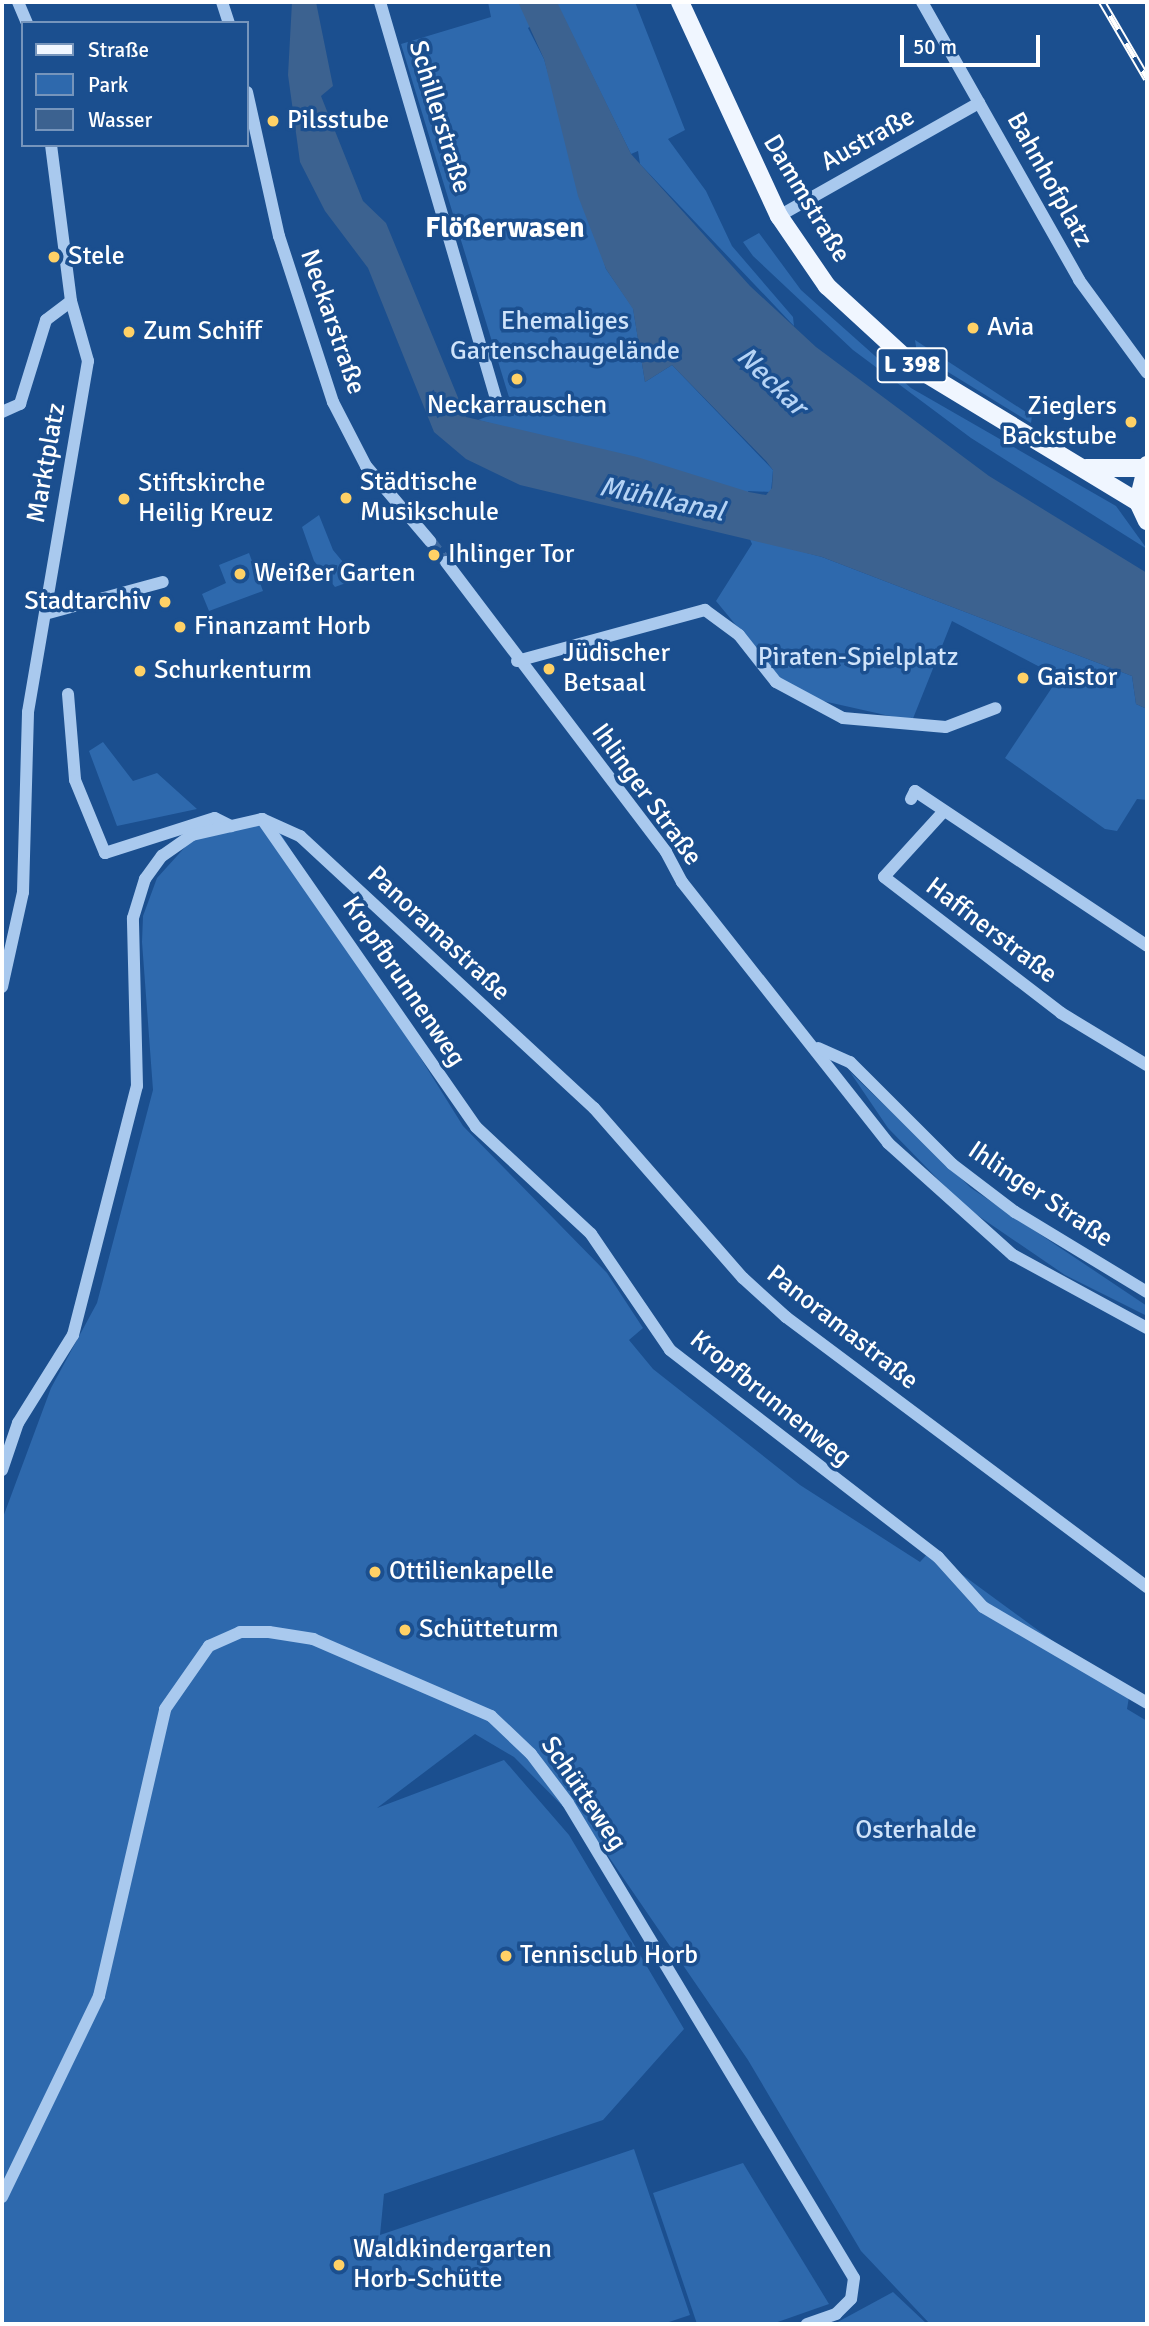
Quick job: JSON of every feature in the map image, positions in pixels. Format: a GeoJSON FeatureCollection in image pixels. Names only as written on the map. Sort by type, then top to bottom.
{"type":"FeatureCollection","features":[{"type":"Feature","properties":{"kind":"main road","name":"Dammstraße"},"geometry":{"type":"LineString","coordinates":[[680,2],[779,216],[827,286],[890,346],[968,401],[1085,468],[1138,502]]}},
{"type":"Feature","properties":{"kind":"main road","name":"Dammstraße"},"geometry":{"type":"LineString","coordinates":[[1085,468],[1146,467]]}},
{"type":"Feature","properties":{"kind":"main road"},"geometry":{"type":"LineString","coordinates":[[1146,467],[1138,502],[1147,522]]}},
{"type":"Feature","properties":{"kind":"street"},"geometry":{"type":"LineString","coordinates":[[18,2],[26,21]]}},
{"type":"Feature","properties":{"kind":"street"},"geometry":{"type":"LineString","coordinates":[[222,2],[228,21]]}},
{"type":"Feature","properties":{"kind":"street","name":"Schillerstraße"},"geometry":{"type":"LineString","coordinates":[[380,2],[498,406]]}},
{"type":"Feature","properties":{"kind":"street","name":"Bahnhofplatz"},"geometry":{"type":"LineString","coordinates":[[922,2],[1101,312],[1147,373]]}},
{"type":"Feature","properties":{"kind":"street","name":"Neckarstraße"},"geometry":{"type":"LineString","coordinates":[[248,96],[279,236],[333,402],[366,466],[430,541]]}},
{"type":"Feature","properties":{"kind":"street","name":"Austraße"},"geometry":{"type":"LineString","coordinates":[[779,216],[979,103]]}},
{"type":"Feature","properties":{"kind":"street","name":"Marktplatz"},"geometry":{"type":"LineString","coordinates":[[2,987],[23,892],[22,771],[40,634],[88,361],[71,301],[51,147]]}},
{"type":"Feature","properties":{"kind":"street","name":"Marktplatz"},"geometry":{"type":"LineString","coordinates":[[2,412],[20,404],[46,320],[71,301]]}},
{"type":"Feature","properties":{"kind":"street","name":"Ihlinger Straße"},"geometry":{"type":"LineString","coordinates":[[446,562],[517,661],[888,1143],[929,1186],[1013,1255],[1147,1328]]}},
{"type":"Feature","properties":{"kind":"street"},"geometry":{"type":"LineString","coordinates":[[45,614],[163,582]]}},
{"type":"Feature","properties":{"kind":"street"},"geometry":{"type":"LineString","coordinates":[[517,661],[705,610],[739,635],[776,682],[843,718],[946,727],[996,708]]}},
{"type":"Feature","properties":{"kind":"street"},"geometry":{"type":"LineString","coordinates":[[68,694],[75,780],[105,853],[215,818],[231,826]]}},
{"type":"Feature","properties":{"kind":"street"},"geometry":{"type":"LineString","coordinates":[[911,799],[915,791],[1147,946]]}},
{"type":"Feature","properties":{"kind":"street","name":"Haffnerstraße"},"geometry":{"type":"LineString","coordinates":[[944,811],[884,877],[1061,1013],[1147,1065]]}},
{"type":"Feature","properties":{"kind":"street"},"geometry":{"type":"LineString","coordinates":[[2,1470],[18,1423],[73,1335],[137,1086],[133,918],[145,880],[162,856],[192,835],[262,819]]}},
{"type":"Feature","properties":{"kind":"street","name":"Panoramastraße"},"geometry":{"type":"LineString","coordinates":[[262,819],[300,836],[594,1108],[743,1278],[786,1317],[1147,1587]]}},
{"type":"Feature","properties":{"kind":"street","name":"Kropfbrunnenweg"},"geometry":{"type":"LineString","coordinates":[[262,819],[476,1127],[591,1234],[670,1350],[938,1557],[983,1606],[1147,1703]]}},
{"type":"Feature","properties":{"kind":"street","name":"Ihlinger Straße"},"geometry":{"type":"LineString","coordinates":[[817,1048],[850,1062],[953,1164],[1015,1212],[1147,1292]]}},
{"type":"Feature","properties":{"kind":"street","name":"Schütteweg"},"geometry":{"type":"LineString","coordinates":[[2,2197],[99,1996],[166,1709],[209,1646],[240,1632],[269,1632],[313,1639],[491,1716],[513,1732],[568,1802],[854,2278],[851,2299],[836,2314],[807,2324]]}},
{"type":"Feature","properties":{"kind":"green space","name":"Ehemaliges Gartenschaugelände"},"geometry":{"type":"Polygon","coordinates":[[[488,2],[635,2],[685,130],[668,139],[706,191],[732,246],[793,317],[794,326],[640,164],[638,151],[631,154],[558,6],[528,28],[544,59],[606,269],[633,308],[645,382],[672,365],[773,470],[771,492],[748,491],[762,541],[822,557],[1132,676],[1136,704],[1147,709],[1147,800],[1137,799],[1117,831],[1105,829],[1005,758],[1059,677],[952,621],[912,721],[814,699],[781,680],[716,601],[752,544],[727,486],[478,420],[512,407],[401,44],[491,17],[488,2]]]}},
{"type":"Feature","properties":{"kind":"green space"},"geometry":{"type":"Polygon","coordinates":[[[759,233],[801,290],[911,388],[1116,506],[1147,549],[971,438],[853,350],[753,256],[743,242],[759,233]]]}},
{"type":"Feature","properties":{"kind":"green space"},"geometry":{"type":"Polygon","coordinates":[[[915,340],[1032,416],[1031,423],[917,353],[915,340]]]}},
{"type":"Feature","properties":{"kind":"green space"},"geometry":{"type":"Polygon","coordinates":[[[319,515],[333,550],[357,579],[335,587],[314,561],[302,527],[319,515]]]}},
{"type":"Feature","properties":{"kind":"green space","name":"Weißer Garten"},"geometry":{"type":"Polygon","coordinates":[[[249,553],[263,591],[209,611],[202,594],[226,583],[219,565],[249,553]]]}},
{"type":"Feature","properties":{"kind":"green space"},"geometry":{"type":"Polygon","coordinates":[[[103,742],[133,781],[157,773],[197,809],[117,826],[89,751],[103,742]]]}},
{"type":"Feature","properties":{"kind":"green space","name":"Osterhalde"},"geometry":{"type":"Polygon","coordinates":[[[274,823],[463,1126],[607,1273],[643,1328],[629,1340],[653,1369],[800,1485],[920,1562],[930,1551],[1129,1697],[1127,1709],[1147,1721],[1147,2324],[930,2324],[861,2251],[748,2060],[600,1844],[514,1757],[475,1734],[377,1808],[504,1760],[569,1835],[684,2029],[603,2120],[384,2194],[380,2235],[634,2149],[690,2315],[663,2324],[2,2324],[2,1520],[51,1388],[97,1303],[153,1090],[142,942],[143,916],[157,878],[196,835],[274,823]]]}},
{"type":"Feature","properties":{"kind":"green space"},"geometry":{"type":"Polygon","coordinates":[[[850,1072],[971,1188],[1147,1306],[1147,1316],[1065,1275],[964,1206],[888,1128],[850,1072]]]}},
{"type":"Feature","properties":{"kind":"green space"},"geometry":{"type":"Polygon","coordinates":[[[743,2163],[829,2304],[772,2324],[697,2324],[653,2193],[743,2163]]]}},
{"type":"Feature","properties":{"kind":"green space"},"geometry":{"type":"Polygon","coordinates":[[[893,2292],[927,2324],[834,2324],[893,2292]]]}},
{"type":"Feature","properties":{"kind":"water"},"geometry":{"type":"Polygon","coordinates":[[[292,2],[316,2],[333,86],[321,96],[363,201],[386,223],[466,417],[637,457],[749,492],[766,495],[772,488],[773,470],[766,461],[672,365],[645,382],[633,309],[606,269],[578,196],[544,59],[518,2],[557,2],[631,154],[750,286],[816,347],[989,476],[1147,573],[1147,709],[1136,704],[1132,676],[822,557],[520,485],[466,459],[434,432],[368,268],[325,211],[300,162],[288,75],[292,2]]]}},
{"type":"Feature","properties":{"kind":"tunnel"},"geometry":{"type":"LineString","coordinates":[[430,541],[446,562]]}},
{"type":"Feature","properties":{"kind":"railway"},"geometry":{"type":"LineString","coordinates":[[1102,2],[1147,79]]}},
{"type":"Feature","properties":{"kind":"place","name":"Pilsstube"},"geometry":{"type":"Point","coordinates":[273,121]}},
{"type":"Feature","properties":{"kind":"place","name":"Stele"},"geometry":{"type":"Point","coordinates":[54,257]}},
{"type":"Feature","properties":{"kind":"place","name":"Avia"},"geometry":{"type":"Point","coordinates":[973,328]}},
{"type":"Feature","properties":{"kind":"place","name":"Zum Schiff"},"geometry":{"type":"Point","coordinates":[129,332]}},
{"type":"Feature","properties":{"kind":"place","name":"Neckarrauschen"},"geometry":{"type":"Point","coordinates":[517,379]}},
{"type":"Feature","properties":{"kind":"place","name":"Zieglers Backstube"},"geometry":{"type":"Point","coordinates":[1131,422]}},
{"type":"Feature","properties":{"kind":"place","name":"Städtische Musikschule"},"geometry":{"type":"Point","coordinates":[346,498]}},
{"type":"Feature","properties":{"kind":"place","name":"Stiftskirche Heilig Kreuz"},"geometry":{"type":"Point","coordinates":[124,499]}},
{"type":"Feature","properties":{"kind":"place","name":"Ihlinger Tor"},"geometry":{"type":"Point","coordinates":[434,555]}},
{"type":"Feature","properties":{"kind":"place","name":"Weißer Garten"},"geometry":{"type":"Point","coordinates":[240,574]}},
{"type":"Feature","properties":{"kind":"place","name":"Stadtarchiv"},"geometry":{"type":"Point","coordinates":[165,602]}},
{"type":"Feature","properties":{"kind":"place","name":"Finanzamt Horb"},"geometry":{"type":"Point","coordinates":[180,627]}},
{"type":"Feature","properties":{"kind":"place","name":"Jüdischer Betsaal"},"geometry":{"type":"Point","coordinates":[549,669]}},
{"type":"Feature","properties":{"kind":"place","name":"Schurkenturm"},"geometry":{"type":"Point","coordinates":[140,671]}},
{"type":"Feature","properties":{"kind":"place","name":"Gaistor"},"geometry":{"type":"Point","coordinates":[1023,678]}},
{"type":"Feature","properties":{"kind":"place","name":"Ottilienkapelle"},"geometry":{"type":"Point","coordinates":[375,1572]}},
{"type":"Feature","properties":{"kind":"place","name":"Schütteturm"},"geometry":{"type":"Point","coordinates":[405,1630]}},
{"type":"Feature","properties":{"kind":"place","name":"Tennisclub Horb"},"geometry":{"type":"Point","coordinates":[506,1956]}},
{"type":"Feature","properties":{"kind":"place","name":"Waldkindergarten Horb-Schütte"},"geometry":{"type":"Point","coordinates":[339,2265]}},
{"type":"Feature","properties":{"kind":"district","name":"Flößerwasen"},"geometry":{"type":"Point","coordinates":[505,228]}},
{"type":"Feature","properties":{"kind":"water label","name":"Neckar"},"geometry":{"type":"Point","coordinates":[772,381]}},
{"type":"Feature","properties":{"kind":"water label","name":"Mühlkanal"},"geometry":{"type":"Point","coordinates":[662,499]}},
{"type":"Feature","properties":{"kind":"park label","name":"Piraten-Spielplatz"},"geometry":{"type":"Point","coordinates":[858,658]}}]}
